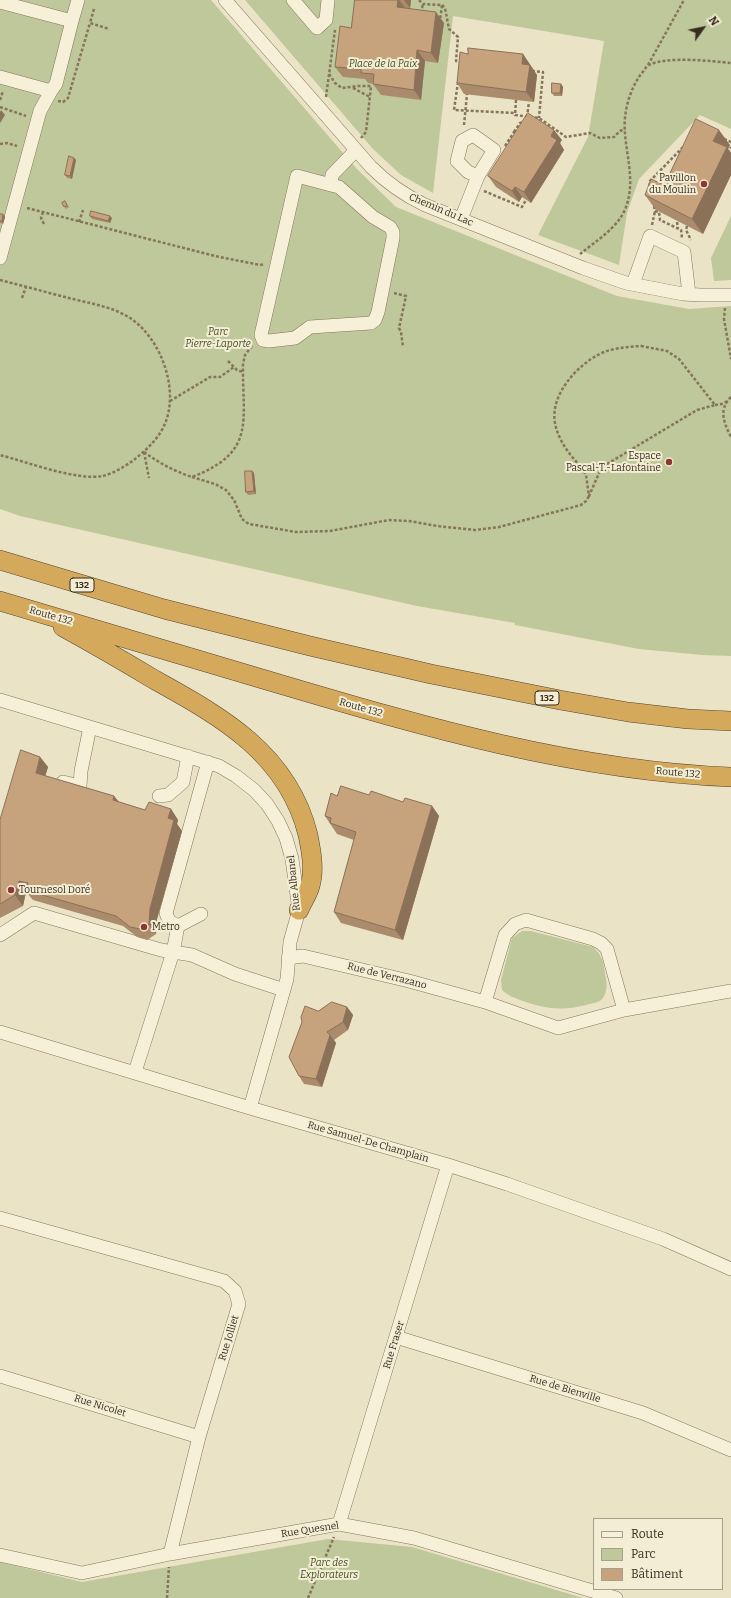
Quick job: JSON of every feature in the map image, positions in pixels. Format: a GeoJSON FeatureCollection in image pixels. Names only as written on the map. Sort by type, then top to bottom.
{"type":"FeatureCollection","features":[{"type":"Feature","properties":{"kind":"highway","name":"132"},"geometry":{"type":"LineString","coordinates":[[0,560],[164,609],[310,646],[423,672],[560,700],[628,712],[688,719],[731,721]]}},
{"type":"Feature","properties":{"kind":"highway","name":"Route 132"},"geometry":{"type":"LineString","coordinates":[[0,601],[382,714],[538,753],[630,769],[731,777]]}},
{"type":"Feature","properties":{"kind":"highway"},"geometry":{"type":"LineString","coordinates":[[38,612],[199,704],[242,735],[269,761],[284,780],[302,813],[310,847],[312,866],[310,885],[299,910]]}},
{"type":"Feature","properties":{"kind":"street"},"geometry":{"type":"LineString","coordinates":[[0,258],[40,110],[56,84],[78,0]]}},
{"type":"Feature","properties":{"kind":"street","name":"Chemin du Lac"},"geometry":{"type":"LineString","coordinates":[[225,0],[380,177],[403,194],[461,219],[589,270],[633,284],[689,294],[728,295]]}},
{"type":"Feature","properties":{"kind":"street"},"geometry":{"type":"LineString","coordinates":[[293,0],[317,28],[326,20],[328,0]]}},
{"type":"Feature","properties":{"kind":"street"},"geometry":{"type":"LineString","coordinates":[[0,2],[72,21]]}},
{"type":"Feature","properties":{"kind":"street"},"geometry":{"type":"LineString","coordinates":[[0,77],[51,91]]}},
{"type":"Feature","properties":{"kind":"street"},"geometry":{"type":"LineString","coordinates":[[461,219],[478,176],[494,150],[473,135],[462,141],[457,161],[468,172],[478,176]]}},
{"type":"Feature","properties":{"kind":"street"},"geometry":{"type":"LineString","coordinates":[[331,185],[332,175],[356,150]]}},
{"type":"Feature","properties":{"kind":"street"},"geometry":{"type":"LineString","coordinates":[[296,176],[331,185],[339,187],[373,217],[390,227],[393,232],[383,290],[375,320],[372,322],[310,327],[295,338],[269,341],[263,340],[261,335],[296,176]]}},
{"type":"Feature","properties":{"kind":"street"},"geometry":{"type":"LineString","coordinates":[[633,284],[650,236],[684,252],[689,294]]}},
{"type":"Feature","properties":{"kind":"street","name":"Rue Albanel"},"geometry":{"type":"LineString","coordinates":[[0,700],[208,762],[228,771],[245,782],[261,797],[275,815],[286,838],[292,859],[299,910],[290,942],[287,976],[284,990],[250,1108]]}},
{"type":"Feature","properties":{"kind":"street"},"geometry":{"type":"LineString","coordinates":[[50,778],[80,786],[81,771],[90,727]]}},
{"type":"Feature","properties":{"kind":"street"},"geometry":{"type":"LineString","coordinates":[[159,796],[168,795],[183,782],[188,756]]}},
{"type":"Feature","properties":{"kind":"street"},"geometry":{"type":"LineString","coordinates":[[178,926],[169,921],[166,913],[208,762]]}},
{"type":"Feature","properties":{"kind":"street"},"geometry":{"type":"LineString","coordinates":[[0,935],[34,913],[161,950],[192,955],[236,974],[284,990]]}},
{"type":"Feature","properties":{"kind":"street"},"geometry":{"type":"LineString","coordinates":[[178,926],[201,914]]}},
{"type":"Feature","properties":{"kind":"street"},"geometry":{"type":"LineString","coordinates":[[485,1002],[505,935],[515,924],[526,920],[601,942],[607,949],[624,1010]]}},
{"type":"Feature","properties":{"kind":"street"},"geometry":{"type":"LineString","coordinates":[[135,1072],[173,952],[178,926]]}},
{"type":"Feature","properties":{"kind":"street","name":"Rue de Verrazano"},"geometry":{"type":"LineString","coordinates":[[288,958],[303,956],[409,981],[485,1002],[558,1028],[624,1010],[731,991]]}},
{"type":"Feature","properties":{"kind":"street","name":"Rue Samuel-De Champlain"},"geometry":{"type":"LineString","coordinates":[[0,1032],[250,1108],[448,1165],[507,1184],[663,1239],[731,1269]]}},
{"type":"Feature","properties":{"kind":"street","name":"Rue Fraser"},"geometry":{"type":"LineString","coordinates":[[339,1524],[448,1165]]}},
{"type":"Feature","properties":{"kind":"street","name":"Rue Jolliet"},"geometry":{"type":"LineString","coordinates":[[0,1218],[224,1282],[235,1291],[239,1304],[200,1437],[170,1554]]}},
{"type":"Feature","properties":{"kind":"street","name":"Rue de Bienville"},"geometry":{"type":"LineString","coordinates":[[396,1337],[643,1413],[731,1450]]}},
{"type":"Feature","properties":{"kind":"street","name":"Rue Nicolet"},"geometry":{"type":"LineString","coordinates":[[0,1376],[200,1437]]}},
{"type":"Feature","properties":{"kind":"street","name":"Rue Quesnel"},"geometry":{"type":"LineString","coordinates":[[0,1555],[82,1573],[170,1554],[339,1524],[414,1538],[616,1598]]}},
{"type":"Feature","properties":{"kind":"path"},"geometry":{"type":"LineString","coordinates":[[419,0],[423,4],[442,6],[445,8],[449,29],[458,37],[456,61],[468,63]]}},
{"type":"Feature","properties":{"kind":"path"},"geometry":{"type":"LineString","coordinates":[[580,254],[611,228],[620,218],[626,207],[630,180],[625,130],[625,113],[629,96],[637,79],[648,65],[684,0]]}},
{"type":"Feature","properties":{"kind":"path"},"geometry":{"type":"LineString","coordinates":[[420,19],[423,4]]}},
{"type":"Feature","properties":{"kind":"path"},"geometry":{"type":"LineString","coordinates":[[440,22],[442,6]]}},
{"type":"Feature","properties":{"kind":"path"},"geometry":{"type":"LineString","coordinates":[[94,10],[90,23],[108,29]]}},
{"type":"Feature","properties":{"kind":"path"},"geometry":{"type":"LineString","coordinates":[[326,98],[336,23]]}},
{"type":"Feature","properties":{"kind":"path"},"geometry":{"type":"LineString","coordinates":[[648,65],[669,61],[697,60],[731,63]]}},
{"type":"Feature","properties":{"kind":"path"},"geometry":{"type":"LineString","coordinates":[[459,69],[460,62]]}},
{"type":"Feature","properties":{"kind":"path"},"geometry":{"type":"LineString","coordinates":[[529,71],[543,72],[539,118]]}},
{"type":"Feature","properties":{"kind":"path"},"geometry":{"type":"LineString","coordinates":[[329,74],[335,83],[342,88],[372,85],[366,132],[360,138]]}},
{"type":"Feature","properties":{"kind":"path"},"geometry":{"type":"LineString","coordinates":[[458,76],[454,110],[515,113],[515,115],[539,118],[566,137],[590,133],[600,138],[614,137],[620,131],[625,130]]}},
{"type":"Feature","properties":{"kind":"path"},"geometry":{"type":"LineString","coordinates":[[353,88],[370,97]]}},
{"type":"Feature","properties":{"kind":"path"},"geometry":{"type":"LineString","coordinates":[[463,140],[467,94]]}},
{"type":"Feature","properties":{"kind":"path"},"geometry":{"type":"LineString","coordinates":[[515,113],[516,100]]}},
{"type":"Feature","properties":{"kind":"path"},"geometry":{"type":"LineString","coordinates":[[528,126],[525,124],[529,102]]}},
{"type":"Feature","properties":{"kind":"path"},"geometry":{"type":"LineString","coordinates":[[0,107],[37,120]]}},
{"type":"Feature","properties":{"kind":"path"},"geometry":{"type":"LineString","coordinates":[[514,132],[520,123],[526,121]]}},
{"type":"Feature","properties":{"kind":"path"},"geometry":{"type":"LineString","coordinates":[[719,137],[731,142]]}},
{"type":"Feature","properties":{"kind":"path"},"geometry":{"type":"LineString","coordinates":[[0,144],[7,143],[30,150]]}},
{"type":"Feature","properties":{"kind":"path"},"geometry":{"type":"LineString","coordinates":[[649,182],[686,145]]}},
{"type":"Feature","properties":{"kind":"path"},"geometry":{"type":"LineString","coordinates":[[726,157],[731,147]]}},
{"type":"Feature","properties":{"kind":"path"},"geometry":{"type":"LineString","coordinates":[[649,182],[655,186]]}},
{"type":"Feature","properties":{"kind":"path"},"geometry":{"type":"LineString","coordinates":[[649,182],[650,189]]}},
{"type":"Feature","properties":{"kind":"path"},"geometry":{"type":"LineString","coordinates":[[482,190],[522,208],[526,200]]}},
{"type":"Feature","properties":{"kind":"path"},"geometry":{"type":"LineString","coordinates":[[653,202],[655,211],[659,212],[660,220],[681,230],[684,252]]}},
{"type":"Feature","properties":{"kind":"path"},"geometry":{"type":"LineString","coordinates":[[15,204],[79,222],[215,256],[260,265],[277,262]]}},
{"type":"Feature","properties":{"kind":"path"},"geometry":{"type":"LineString","coordinates":[[79,222],[83,210]]}},
{"type":"Feature","properties":{"kind":"path"},"geometry":{"type":"LineString","coordinates":[[43,212],[42,218],[44,224]]}},
{"type":"Feature","properties":{"kind":"path"},"geometry":{"type":"LineString","coordinates":[[677,222],[678,229]]}},
{"type":"Feature","properties":{"kind":"path"},"geometry":{"type":"LineString","coordinates":[[0,280],[112,308],[131,318],[143,329],[159,351],[169,378],[170,401],[163,428],[149,448],[128,465],[103,476],[78,476],[0,455]]}},
{"type":"Feature","properties":{"kind":"path"},"geometry":{"type":"LineString","coordinates":[[22,298],[26,287]]}},
{"type":"Feature","properties":{"kind":"path"},"geometry":{"type":"LineString","coordinates":[[383,290],[406,296],[399,328],[403,347]]}},
{"type":"Feature","properties":{"kind":"path"},"geometry":{"type":"LineString","coordinates":[[728,295],[724,320],[731,359]]}},
{"type":"Feature","properties":{"kind":"path"},"geometry":{"type":"LineString","coordinates":[[192,477],[214,467],[225,459],[236,447],[242,436],[244,424],[242,372],[245,355],[250,347],[263,340]]}},
{"type":"Feature","properties":{"kind":"path"},"geometry":{"type":"LineString","coordinates":[[589,496],[586,476],[581,467],[571,456],[557,431],[555,421],[555,408],[560,394],[580,367],[597,355],[609,350],[641,346],[667,351],[679,359],[715,405]]}},
{"type":"Feature","properties":{"kind":"path"},"geometry":{"type":"LineString","coordinates":[[228,362],[242,372]]}},
{"type":"Feature","properties":{"kind":"path"},"geometry":{"type":"LineString","coordinates":[[170,401],[210,377],[220,377],[234,367]]}},
{"type":"Feature","properties":{"kind":"path"},"geometry":{"type":"LineString","coordinates":[[144,452],[178,473],[215,484],[226,490],[234,500],[242,519],[249,524],[296,532],[330,531],[389,520],[409,521],[437,526],[481,529],[499,527],[581,505],[586,501],[600,470],[606,464],[697,410],[722,404],[731,397]]}},
{"type":"Feature","properties":{"kind":"path"},"geometry":{"type":"LineString","coordinates":[[728,400],[723,408],[722,415],[725,426],[731,437]]}},
{"type":"Feature","properties":{"kind":"path"},"geometry":{"type":"LineString","coordinates":[[144,452],[149,478]]}},
{"type":"Feature","properties":{"kind":"path"},"geometry":{"type":"LineString","coordinates":[[581,467],[606,464]]}},
{"type":"Feature","properties":{"kind":"path"},"geometry":{"type":"LineString","coordinates":[[308,1598],[339,1524]]}},
{"type":"Feature","properties":{"kind":"path"},"geometry":{"type":"LineString","coordinates":[[167,1598],[170,1554]]}},
{"type":"Feature","properties":{"kind":"green space","name":"Parc Pierre-Laporte"},"geometry":{"type":"Polygon","coordinates":[[[0,0],[211,0],[356,168],[396,207],[617,296],[689,309],[731,306],[731,656],[702,655],[639,649],[515,625],[515,623],[417,606],[20,516],[0,509],[0,0]]]}},
{"type":"Feature","properties":{"kind":"green space","name":"Place de la Paix"},"geometry":{"type":"Polygon","coordinates":[[[245,0],[731,0],[731,129],[700,115],[639,179],[627,213],[619,265],[538,235],[588,137],[604,41],[453,16],[433,193],[401,175],[373,149],[245,0]]]}},
{"type":"Feature","properties":{"kind":"green space"},"geometry":{"type":"Polygon","coordinates":[[[731,216],[731,280],[714,281],[711,258],[731,216]]]}},
{"type":"Feature","properties":{"kind":"green space"},"geometry":{"type":"Polygon","coordinates":[[[522,931],[531,931],[593,947],[602,959],[604,966],[607,986],[603,998],[597,1002],[578,1007],[554,1008],[531,1004],[514,998],[504,992],[502,990],[501,980],[512,938],[522,931]]]}},
{"type":"Feature","properties":{"kind":"green space","name":"Parc des Explorateurs"},"geometry":{"type":"Polygon","coordinates":[[[328,1539],[412,1547],[583,1598],[0,1598],[0,1562],[82,1582],[328,1539]]]}},
{"type":"Feature","properties":{"kind":"building"},"geometry":{"type":"Polygon","coordinates":[[[355,0],[398,0],[397,7],[436,12],[431,53],[417,50],[414,90],[373,84],[374,74],[361,73],[361,69],[335,67],[340,26],[351,28],[355,0]]]}},
{"type":"Feature","properties":{"kind":"building"},"geometry":{"type":"Polygon","coordinates":[[[468,48],[523,54],[522,64],[530,65],[526,92],[457,83],[460,52],[468,54],[468,48]]]}},
{"type":"Feature","properties":{"kind":"building"},"geometry":{"type":"Polygon","coordinates":[[[552,83],[561,84],[560,93],[552,93],[552,83]]]}},
{"type":"Feature","properties":{"kind":"building"},"geometry":{"type":"Polygon","coordinates":[[[528,113],[554,130],[551,136],[557,140],[524,192],[515,187],[512,191],[488,176],[528,113]]]}},
{"type":"Feature","properties":{"kind":"building"},"geometry":{"type":"Polygon","coordinates":[[[696,119],[719,130],[713,141],[727,147],[692,219],[645,195],[651,179],[664,185],[696,119]]]}},
{"type":"Feature","properties":{"kind":"building"},"geometry":{"type":"Polygon","coordinates":[[[69,156],[74,158],[70,176],[65,175],[69,156]]]}},
{"type":"Feature","properties":{"kind":"building"},"geometry":{"type":"Polygon","coordinates":[[[65,201],[67,205],[64,207],[62,203],[65,201]]]}},
{"type":"Feature","properties":{"kind":"building"},"geometry":{"type":"Polygon","coordinates":[[[91,211],[110,216],[108,221],[90,216],[91,211]]]}},
{"type":"Feature","properties":{"kind":"building"},"geometry":{"type":"Polygon","coordinates":[[[0,214],[3,214],[2,221],[0,221],[0,214]]]}},
{"type":"Feature","properties":{"kind":"building"},"geometry":{"type":"Polygon","coordinates":[[[245,471],[252,471],[254,491],[246,492],[245,471]]]}},
{"type":"Feature","properties":{"kind":"building"},"geometry":{"type":"Polygon","coordinates":[[[21,750],[40,757],[36,773],[114,796],[113,800],[145,810],[149,802],[171,809],[168,818],[174,820],[150,909],[149,924],[140,929],[130,927],[116,916],[25,890],[28,883],[19,881],[15,895],[0,904],[0,820],[21,750]]]}},
{"type":"Feature","properties":{"kind":"building"},"geometry":{"type":"Polygon","coordinates":[[[341,786],[369,795],[371,791],[403,802],[405,798],[432,806],[395,930],[334,912],[356,832],[330,823],[331,818],[325,816],[331,793],[337,796],[341,786]]]}},
{"type":"Feature","properties":{"kind":"building"},"geometry":{"type":"Polygon","coordinates":[[[332,1002],[347,1007],[343,1022],[327,1032],[330,1035],[316,1079],[299,1076],[289,1057],[302,1022],[301,1017],[305,1006],[318,1011],[332,1002]]]}},
{"type":"Feature","properties":{"kind":"place","name":"Pavillon du Moulin"},"geometry":{"type":"Point","coordinates":[704,184]}},
{"type":"Feature","properties":{"kind":"place","name":"Espace Pascal-T.-Lafontaine"},"geometry":{"type":"Point","coordinates":[669,462]}},
{"type":"Feature","properties":{"kind":"place","name":"Tournesol Doré"},"geometry":{"type":"Point","coordinates":[11,890]}},
{"type":"Feature","properties":{"kind":"place","name":"Metro"},"geometry":{"type":"Point","coordinates":[144,927]}}]}
